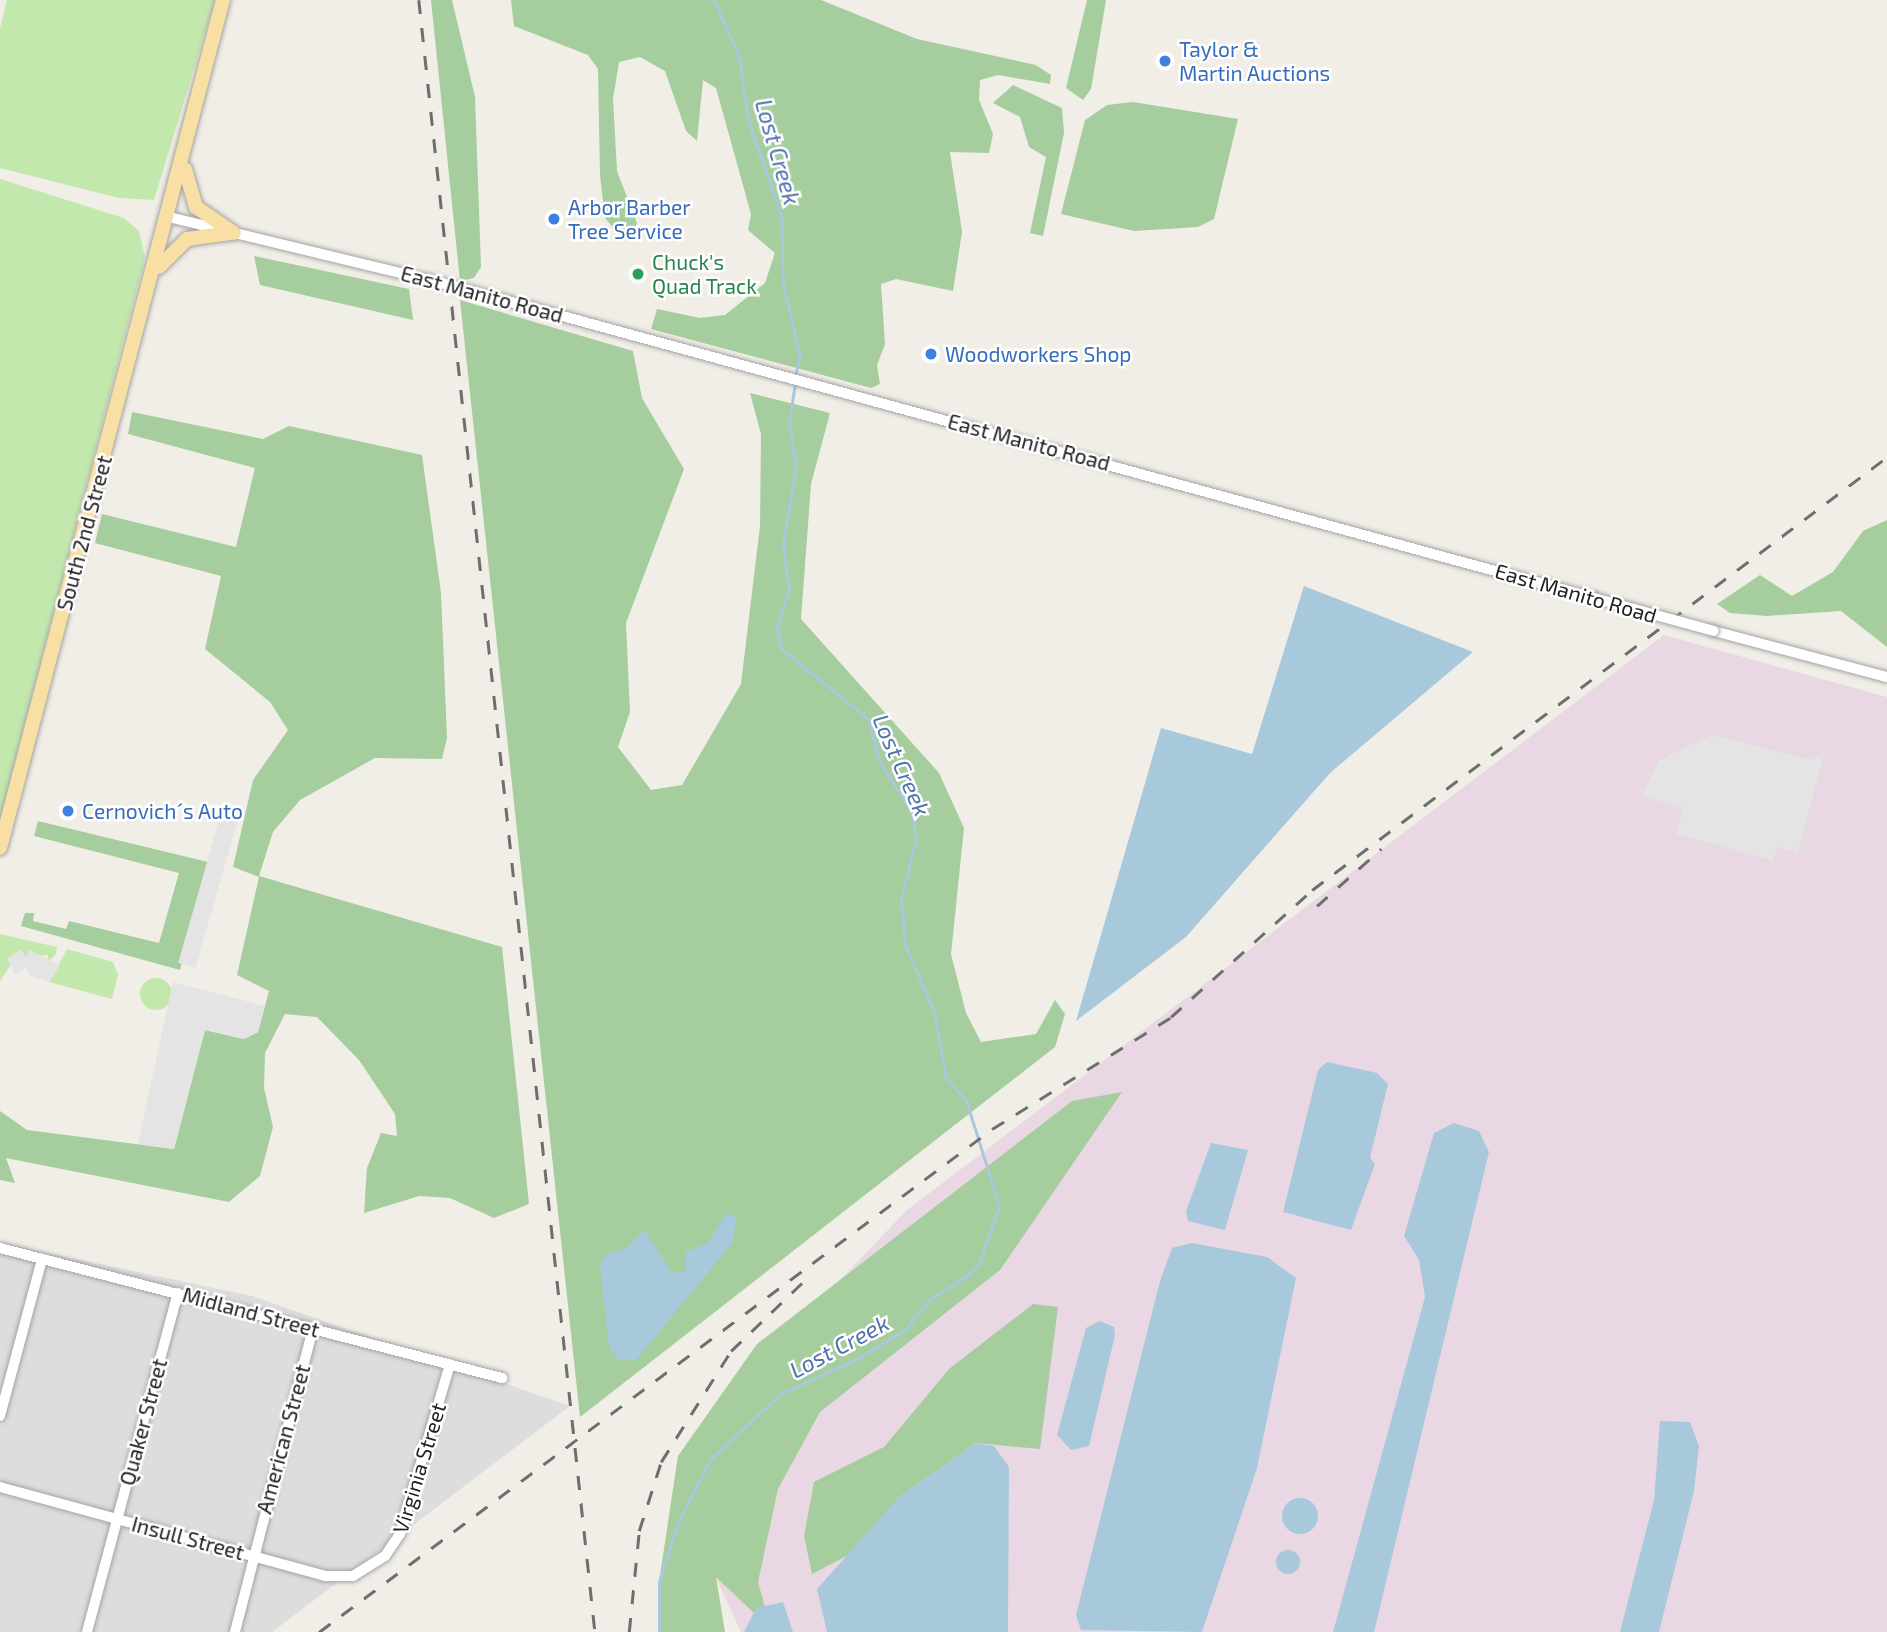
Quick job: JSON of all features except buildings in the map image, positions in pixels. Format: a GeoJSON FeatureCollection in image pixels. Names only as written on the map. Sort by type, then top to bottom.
{"type":"FeatureCollection","features":[{"type":"Feature","properties":{"kind":"main road","name":"South 2nd Street"},"geometry":{"type":"LineString","coordinates":[[0,848],[169,217],[223,0]]}},
{"type":"Feature","properties":{"kind":"main road"},"geometry":{"type":"LineString","coordinates":[[185,151],[192,200],[234,233]]}},
{"type":"Feature","properties":{"kind":"main road"},"geometry":{"type":"LineString","coordinates":[[154,274],[187,239],[234,233]]}},
{"type":"Feature","properties":{"kind":"street","name":"East Manito Road"},"geometry":{"type":"LineString","coordinates":[[169,217],[767,370],[1887,677]]}},
{"type":"Feature","properties":{"kind":"street","name":"Midland Street"},"geometry":{"type":"LineString","coordinates":[[0,1248],[502,1378]]}},
{"type":"Feature","properties":{"kind":"street"},"geometry":{"type":"LineString","coordinates":[[0,1416],[42,1259]]}},
{"type":"Feature","properties":{"kind":"street","name":"Quaker Street"},"geometry":{"type":"LineString","coordinates":[[88,1632],[178,1293]]}},
{"type":"Feature","properties":{"kind":"street","name":"American Street"},"geometry":{"type":"LineString","coordinates":[[235,1632],[252,1555],[313,1328]]}},
{"type":"Feature","properties":{"kind":"street","name":"Virginia Street"},"geometry":{"type":"LineString","coordinates":[[375,1564],[403,1527],[450,1364]]}},
{"type":"Feature","properties":{"kind":"street","name":"Insull Street"},"geometry":{"type":"LineString","coordinates":[[0,1487],[333,1577],[375,1564]]}},
{"type":"Feature","properties":{"kind":"shaded area"},"geometry":{"type":"Polygon","coordinates":[[[1664,635],[1887,697],[1887,1632],[741,1632],[710,1565],[750,1374],[907,1210],[1664,635]]]}},
{"type":"Feature","properties":{"kind":"shaded area"},"geometry":{"type":"Polygon","coordinates":[[[1712,735],[1810,760],[1824,753],[1798,853],[1777,847],[1773,860],[1676,834],[1683,807],[1642,796],[1659,760],[1712,735]]]}},
{"type":"Feature","properties":{"kind":"shaded area"},"geometry":{"type":"Polygon","coordinates":[[[222,810],[239,815],[195,968],[178,963],[222,810]]]}},
{"type":"Feature","properties":{"kind":"shaded area"},"geometry":{"type":"Polygon","coordinates":[[[21,950],[26,957],[29,950],[60,965],[49,982],[30,976],[26,968],[15,974],[7,959],[21,950]]]}},
{"type":"Feature","properties":{"kind":"shaded area"},"geometry":{"type":"Polygon","coordinates":[[[173,982],[265,1006],[258,1032],[244,1039],[205,1030],[174,1149],[138,1144],[173,982]]]}},
{"type":"Feature","properties":{"kind":"shaded area"},"geometry":{"type":"Polygon","coordinates":[[[0,1243],[252,1296],[570,1406],[272,1632],[0,1632],[0,1243]]]}},
{"type":"Feature","properties":{"kind":"green space"},"geometry":{"type":"Polygon","coordinates":[[[7,0],[215,0],[154,200],[119,198],[0,168],[0,28],[7,0]]]}},
{"type":"Feature","properties":{"kind":"green space"},"geometry":{"type":"Polygon","coordinates":[[[431,0],[452,0],[475,97],[481,267],[474,278],[460,281],[431,0]]]}},
{"type":"Feature","properties":{"kind":"green space"},"geometry":{"type":"Polygon","coordinates":[[[511,0],[821,0],[917,39],[1036,65],[1051,75],[1050,84],[998,75],[980,80],[979,100],[993,134],[989,153],[950,152],[962,232],[953,291],[896,279],[881,284],[885,344],[877,365],[880,384],[871,388],[651,329],[657,309],[700,318],[725,315],[765,283],[775,253],[748,230],[751,214],[716,88],[703,80],[697,141],[686,131],[665,71],[640,57],[619,62],[613,99],[617,171],[637,223],[631,236],[619,235],[605,218],[600,175],[598,69],[588,55],[514,26],[511,0]]]}},
{"type":"Feature","properties":{"kind":"green space"},"geometry":{"type":"Polygon","coordinates":[[[1087,0],[1106,0],[1091,89],[1083,100],[1066,88],[1087,0]]]}},
{"type":"Feature","properties":{"kind":"green space"},"geometry":{"type":"Polygon","coordinates":[[[1013,85],[1062,108],[1064,133],[1043,236],[1030,233],[1046,157],[1029,147],[1020,117],[993,103],[1013,85]]]}},
{"type":"Feature","properties":{"kind":"green space"},"geometry":{"type":"Polygon","coordinates":[[[1133,102],[1238,119],[1214,219],[1198,227],[1134,231],[1061,214],[1085,120],[1107,105],[1133,102]]]}},
{"type":"Feature","properties":{"kind":"green space"},"geometry":{"type":"Polygon","coordinates":[[[0,179],[124,218],[139,231],[145,257],[0,819],[0,179]]]}},
{"type":"Feature","properties":{"kind":"green space"},"geometry":{"type":"Polygon","coordinates":[[[254,256],[409,289],[413,320],[260,285],[254,256]]]}},
{"type":"Feature","properties":{"kind":"green space"},"geometry":{"type":"Polygon","coordinates":[[[460,300],[633,351],[642,398],[684,469],[626,623],[630,712],[618,747],[651,790],[682,785],[741,684],[760,526],[761,434],[750,393],[830,413],[811,484],[801,619],[939,773],[964,828],[951,954],[966,1013],[981,1042],[1036,1034],[1055,1000],[1065,1014],[1055,1047],[580,1417],[460,300]]]}},
{"type":"Feature","properties":{"kind":"green space"},"geometry":{"type":"Polygon","coordinates":[[[132,412],[263,439],[289,426],[422,455],[441,593],[447,738],[442,759],[375,758],[300,800],[273,832],[259,876],[502,947],[529,1204],[494,1218],[450,1198],[419,1196],[364,1213],[367,1168],[381,1133],[397,1136],[395,1114],[359,1060],[317,1017],[285,1014],[265,1053],[264,1088],[273,1127],[260,1176],[229,1202],[6,1158],[15,1183],[0,1180],[0,1111],[27,1130],[174,1149],[205,1030],[244,1039],[258,1032],[269,991],[237,975],[259,877],[233,867],[253,780],[288,730],[270,702],[205,649],[221,576],[95,543],[102,514],[236,547],[255,468],[128,434],[132,412]]]}},
{"type":"Feature","properties":{"kind":"green space"},"geometry":{"type":"Polygon","coordinates":[[[1887,520],[1887,647],[1841,611],[1767,616],[1730,613],[1717,604],[1760,575],[1792,596],[1833,572],[1863,531],[1887,520]]]}},
{"type":"Feature","properties":{"kind":"green space"},"geometry":{"type":"Polygon","coordinates":[[[38,821],[208,862],[180,970],[21,926],[25,913],[34,913],[33,921],[66,929],[69,921],[159,943],[179,873],[34,836],[38,821]]]}},
{"type":"Feature","properties":{"kind":"green space"},"geometry":{"type":"Polygon","coordinates":[[[0,934],[57,947],[56,954],[48,962],[48,955],[26,957],[21,950],[8,958],[11,965],[0,981],[0,934]]]}},
{"type":"Feature","properties":{"kind":"green space"},"geometry":{"type":"Polygon","coordinates":[[[67,949],[113,962],[118,975],[112,999],[49,982],[67,949]]]}},
{"type":"Feature","properties":{"kind":"green space"},"geometry":{"type":"Polygon","coordinates":[[[156,978],[167,983],[172,994],[167,1005],[156,1010],[145,1005],[140,994],[145,983],[156,978]]]}},
{"type":"Feature","properties":{"kind":"green space"},"geometry":{"type":"Polygon","coordinates":[[[1122,1092],[1000,1270],[820,1412],[778,1489],[758,1582],[771,1629],[716,1577],[725,1632],[661,1632],[659,1582],[678,1456],[757,1344],[1072,1101],[1122,1092]]]}},
{"type":"Feature","properties":{"kind":"green space"},"geometry":{"type":"Polygon","coordinates":[[[1033,1304],[1058,1307],[1040,1449],[976,1443],[898,1498],[856,1551],[812,1574],[804,1536],[814,1482],[884,1447],[949,1369],[1033,1304]]]}},
{"type":"Feature","properties":{"kind":"water"},"geometry":{"type":"Polygon","coordinates":[[[1304,586],[1473,652],[1330,773],[1186,937],[1076,1021],[1161,728],[1252,754],[1304,586]]]}},
{"type":"Feature","properties":{"kind":"water"},"geometry":{"type":"Polygon","coordinates":[[[1327,1062],[1377,1073],[1388,1084],[1370,1158],[1375,1164],[1351,1230],[1283,1212],[1318,1070],[1327,1062]]]}},
{"type":"Feature","properties":{"kind":"water"},"geometry":{"type":"Polygon","coordinates":[[[1454,1123],[1479,1131],[1489,1152],[1374,1632],[1333,1632],[1425,1297],[1419,1260],[1404,1236],[1434,1133],[1454,1123]]]}},
{"type":"Feature","properties":{"kind":"water"},"geometry":{"type":"Polygon","coordinates":[[[1211,1143],[1248,1150],[1225,1230],[1188,1221],[1186,1211],[1211,1143]]]}},
{"type":"Feature","properties":{"kind":"water"},"geometry":{"type":"Polygon","coordinates":[[[726,1213],[737,1217],[732,1243],[636,1360],[619,1360],[609,1348],[600,1264],[607,1254],[624,1250],[644,1229],[672,1273],[686,1271],[686,1252],[709,1242],[726,1213]]]}},
{"type":"Feature","properties":{"kind":"water"},"geometry":{"type":"Polygon","coordinates":[[[1192,1243],[1267,1257],[1296,1278],[1257,1468],[1202,1632],[1081,1630],[1076,1615],[1160,1281],[1172,1248],[1192,1243]]]}},
{"type":"Feature","properties":{"kind":"water"},"geometry":{"type":"Polygon","coordinates":[[[1100,1321],[1114,1327],[1115,1335],[1089,1446],[1071,1450],[1057,1435],[1086,1328],[1100,1321]]]}},
{"type":"Feature","properties":{"kind":"water"},"geometry":{"type":"Polygon","coordinates":[[[1660,1421],[1690,1422],[1699,1446],[1694,1491],[1659,1632],[1620,1632],[1654,1500],[1660,1421]]]}},
{"type":"Feature","properties":{"kind":"water"},"geometry":{"type":"Polygon","coordinates":[[[976,1443],[994,1446],[1009,1467],[1008,1632],[827,1632],[817,1589],[898,1498],[976,1443]]]}},
{"type":"Feature","properties":{"kind":"water"},"geometry":{"type":"Polygon","coordinates":[[[1300,1498],[1313,1503],[1318,1516],[1313,1529],[1300,1534],[1287,1529],[1282,1516],[1287,1503],[1300,1498]]]}},
{"type":"Feature","properties":{"kind":"water"},"geometry":{"type":"Polygon","coordinates":[[[1288,1550],[1297,1553],[1300,1562],[1297,1571],[1288,1574],[1279,1571],[1276,1562],[1279,1553],[1288,1550]]]}},
{"type":"Feature","properties":{"kind":"water"},"geometry":{"type":"Polygon","coordinates":[[[783,1602],[793,1632],[744,1632],[756,1608],[783,1602]]]}},
{"type":"Feature","properties":{"kind":"waterway","name":"Lost Creek"},"geometry":{"type":"LineString","coordinates":[[714,0],[739,55],[749,122],[782,218],[783,282],[800,355],[796,376]]}},
{"type":"Feature","properties":{"kind":"waterway","name":"Lost Creek"},"geometry":{"type":"LineString","coordinates":[[659,1632],[659,1582],[678,1523],[710,1460],[780,1394],[855,1360],[906,1329],[929,1300],[965,1277],[979,1264],[999,1206],[966,1101],[946,1078],[934,1012],[905,945],[901,899],[916,839],[912,813],[879,761],[869,720],[781,649],[777,626],[789,590],[783,544],[796,468],[789,423],[795,383]]}},
{"type":"Feature","properties":{"kind":"railway"},"geometry":{"type":"LineString","coordinates":[[419,0],[595,1632]]}},
{"type":"Feature","properties":{"kind":"railway"},"geometry":{"type":"LineString","coordinates":[[319,1632],[992,1129],[1171,1017],[1312,890],[1887,457]]}},
{"type":"Feature","properties":{"kind":"railway"},"geometry":{"type":"LineString","coordinates":[[1317,906],[1381,849]]}},
{"type":"Feature","properties":{"kind":"railway"},"geometry":{"type":"LineString","coordinates":[[629,1632],[639,1531],[661,1462],[731,1351],[804,1281]]}},
{"type":"Feature","properties":{"kind":"place","name":"Taylor & Martin Auctions"},"geometry":{"type":"Point","coordinates":[1165,61]}},
{"type":"Feature","properties":{"kind":"place","name":"Arbor Barber Tree Service"},"geometry":{"type":"Point","coordinates":[554,219]}},
{"type":"Feature","properties":{"kind":"place","name":"Chuck's Quad Track"},"geometry":{"type":"Point","coordinates":[638,274]}},
{"type":"Feature","properties":{"kind":"place","name":"Woodworkers Shop"},"geometry":{"type":"Point","coordinates":[931,354]}},
{"type":"Feature","properties":{"kind":"place","name":"Cernovich´s Auto"},"geometry":{"type":"Point","coordinates":[68,811]}}]}
